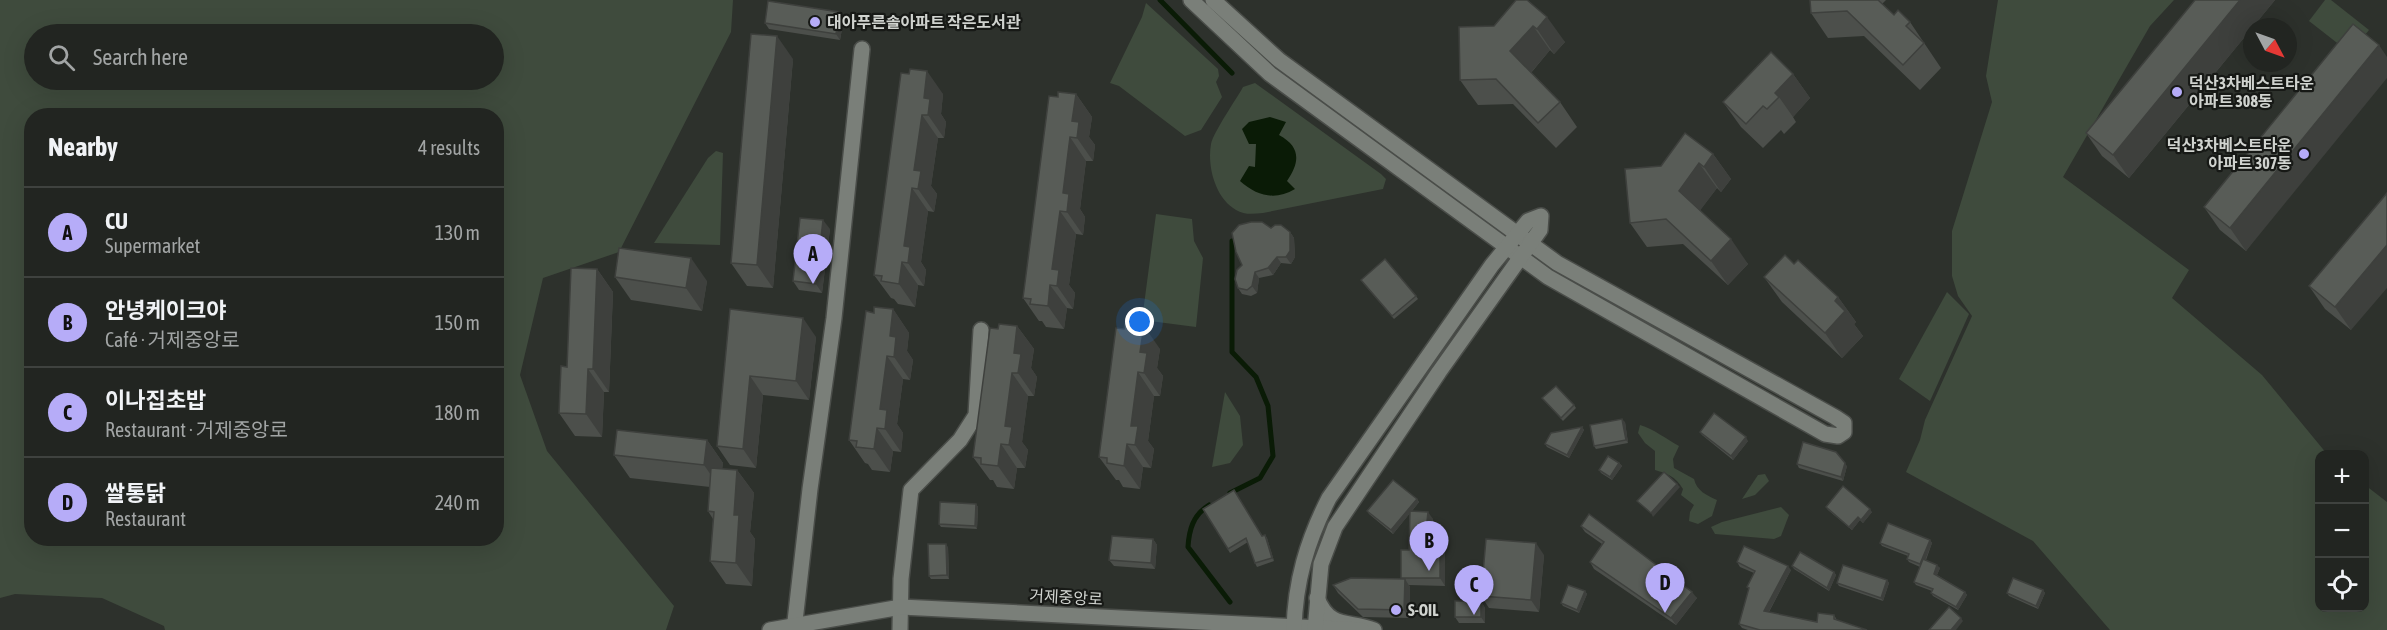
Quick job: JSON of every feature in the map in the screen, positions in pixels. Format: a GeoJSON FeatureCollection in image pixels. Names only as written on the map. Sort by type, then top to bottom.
{"type":"FeatureCollection","features":[{"type":"Feature","properties":{"kind":"street"},"geometry":{"type":"LineString","coordinates":[[1191,0],[1270,74],[1548,277],[1825,434],[1838,436],[1844,432],[1844,423],[1835,417],[1557,262],[1279,60],[1214,0]]}},
{"type":"Feature","properties":{"kind":"street"},"geometry":{"type":"LineString","coordinates":[[793,628],[834,318],[862,49]]}},
{"type":"Feature","properties":{"kind":"street"},"geometry":{"type":"LineString","coordinates":[[1294,628],[1301,565],[1314,526],[1329,498],[1507,247],[1528,221],[1541,216],[1540,230],[1439,372],[1335,527],[1321,564],[1315,628]]}},
{"type":"Feature","properties":{"kind":"street"},"geometry":{"type":"LineString","coordinates":[[900,630],[901,579],[911,490],[960,440],[976,415],[981,330]]}},
{"type":"Feature","properties":{"kind":"street"},"geometry":{"type":"LineString","coordinates":[[1257,624],[1281,617],[1290,610],[1298,595]]}},
{"type":"Feature","properties":{"kind":"street"},"geometry":{"type":"LineString","coordinates":[[1317,598],[1325,614],[1339,623],[1365,626],[1374,630]]}},
{"type":"Feature","properties":{"kind":"street","name":"거제중앙로"},"geometry":{"type":"LineString","coordinates":[[770,630],[793,628],[901,608],[1362,630]]}},
{"type":"Feature","properties":{"kind":"shaded area"},"geometry":{"type":"Polygon","coordinates":[[[0,0],[733,0],[731,32],[619,252],[543,278],[520,375],[547,451],[674,606],[666,630],[165,630],[164,626],[102,598],[15,594],[0,598],[0,0]]]}},
{"type":"Feature","properties":{"kind":"shaded area"},"geometry":{"type":"Polygon","coordinates":[[[1998,0],[2174,0],[2150,26],[2063,177],[2189,270],[2172,298],[2262,375],[2324,450],[2315,450],[2315,612],[2369,612],[2369,488],[2387,502],[2387,630],[2110,630],[2033,541],[1906,472],[1920,440],[1925,420],[1972,316],[1958,296],[1952,276],[1952,231],[1992,102],[1986,76],[1998,0]]]}},
{"type":"Feature","properties":{"kind":"shaded area"},"geometry":{"type":"Polygon","coordinates":[[[2325,0],[2331,0],[2369,30],[2350,53],[2309,21],[2325,0]]]}},
{"type":"Feature","properties":{"kind":"shaded area"},"geometry":{"type":"Polygon","coordinates":[[[1146,3],[1218,69],[1219,76],[1216,82],[1222,97],[1201,130],[1185,136],[1119,86],[1110,83],[1142,17],[1146,3]]]}},
{"type":"Feature","properties":{"kind":"shaded area"},"geometry":{"type":"Polygon","coordinates":[[[1255,83],[1381,174],[1386,179],[1383,189],[1263,213],[1242,213],[1229,205],[1214,181],[1210,162],[1211,144],[1243,87],[1255,83]]]}},
{"type":"Feature","properties":{"kind":"shaded area"},"geometry":{"type":"Polygon","coordinates":[[[1270,117],[1286,122],[1279,135],[1291,145],[1296,155],[1294,167],[1287,181],[1295,189],[1273,196],[1253,190],[1240,181],[1249,166],[1255,167],[1256,144],[1249,144],[1242,129],[1249,122],[1270,117]]]}},
{"type":"Feature","properties":{"kind":"shaded area"},"geometry":{"type":"Polygon","coordinates":[[[716,151],[723,153],[720,245],[654,243],[708,158],[716,151]]]}},
{"type":"Feature","properties":{"kind":"shaded area"},"geometry":{"type":"Polygon","coordinates":[[[1156,214],[1192,219],[1194,241],[1203,258],[1196,327],[1142,320],[1156,214]]]}},
{"type":"Feature","properties":{"kind":"shaded area"},"geometry":{"type":"Polygon","coordinates":[[[1947,292],[1969,314],[1930,401],[1899,379],[1947,292]]]}},
{"type":"Feature","properties":{"kind":"shaded area"},"geometry":{"type":"Polygon","coordinates":[[[1225,392],[1240,416],[1243,445],[1230,463],[1212,467],[1225,392]]]}},
{"type":"Feature","properties":{"kind":"shaded area"},"geometry":{"type":"Polygon","coordinates":[[[1640,425],[1679,446],[1673,459],[1674,468],[1694,479],[1700,490],[1717,500],[1712,516],[1698,524],[1689,521],[1694,505],[1681,495],[1683,489],[1674,478],[1655,470],[1655,451],[1638,433],[1640,425]]]}},
{"type":"Feature","properties":{"kind":"shaded area"},"geometry":{"type":"Polygon","coordinates":[[[1765,474],[1769,481],[1755,495],[1742,499],[1758,475],[1765,474]]]}},
{"type":"Feature","properties":{"kind":"shaded area"},"geometry":{"type":"Polygon","coordinates":[[[1781,507],[1789,515],[1781,536],[1774,539],[1715,534],[1711,527],[1722,522],[1781,507]]]}},
{"type":"Feature","properties":{"kind":"building"},"geometry":{"type":"Polygon","coordinates":[[[1516,0],[1527,0],[1547,17],[1537,29],[1533,26],[1510,51],[1560,102],[1538,123],[1496,79],[1460,80],[1459,27],[1494,26],[1516,0]]]}},
{"type":"Feature","properties":{"kind":"building"},"geometry":{"type":"Polygon","coordinates":[[[1810,0],[1878,0],[1894,15],[1898,10],[1910,22],[1906,26],[1924,43],[1903,65],[1847,11],[1811,13],[1810,0]]]}},
{"type":"Feature","properties":{"kind":"building"},"geometry":{"type":"Polygon","coordinates":[[[2195,0],[2240,0],[2113,155],[2086,133],[2195,0]]]}},
{"type":"Feature","properties":{"kind":"building"},"geometry":{"type":"Polygon","coordinates":[[[768,1],[839,12],[836,34],[765,23],[768,1]]]}},
{"type":"Feature","properties":{"kind":"building"},"geometry":{"type":"Polygon","coordinates":[[[2353,24],[2379,45],[2230,228],[2204,207],[2353,24]]]}},
{"type":"Feature","properties":{"kind":"building"},"geometry":{"type":"Polygon","coordinates":[[[751,34],[777,36],[757,265],[731,263],[751,34]]]}},
{"type":"Feature","properties":{"kind":"building"},"geometry":{"type":"Polygon","coordinates":[[[1771,52],[1793,74],[1775,93],[1779,97],[1767,109],[1763,106],[1746,124],[1723,102],[1771,52]]]}},
{"type":"Feature","properties":{"kind":"building"},"geometry":{"type":"Polygon","coordinates":[[[910,69],[927,71],[924,98],[930,99],[928,115],[922,115],[914,170],[921,171],[918,189],[912,188],[904,246],[910,247],[908,263],[902,262],[899,284],[881,281],[882,276],[874,275],[901,73],[909,74],[910,69]]]}},
{"type":"Feature","properties":{"kind":"building"},"geometry":{"type":"Polygon","coordinates":[[[1058,92],[1076,94],[1072,121],[1079,122],[1077,138],[1070,137],[1063,193],[1069,194],[1067,212],[1060,211],[1052,269],[1059,270],[1057,286],[1050,285],[1048,306],[1030,304],[1031,299],[1023,298],[1049,96],[1058,97],[1058,92]]]}},
{"type":"Feature","properties":{"kind":"building"},"geometry":{"type":"Polygon","coordinates":[[[1685,133],[1713,154],[1704,167],[1699,163],[1679,191],[1731,239],[1711,261],[1666,219],[1630,223],[1625,169],[1661,166],[1685,133]]]}},
{"type":"Feature","properties":{"kind":"building"},"geometry":{"type":"Polygon","coordinates":[[[2387,193],[2387,245],[2335,307],[2309,286],[2387,193]]]}},
{"type":"Feature","properties":{"kind":"building"},"geometry":{"type":"Polygon","coordinates":[[[800,218],[823,220],[816,284],[793,281],[800,218]]]}},
{"type":"Feature","properties":{"kind":"building"},"geometry":{"type":"Polygon","coordinates":[[[1262,222],[1271,228],[1281,225],[1290,232],[1290,251],[1286,257],[1277,257],[1268,268],[1255,272],[1252,286],[1247,290],[1238,288],[1235,279],[1237,270],[1242,265],[1236,252],[1232,233],[1239,225],[1262,222]]]}},
{"type":"Feature","properties":{"kind":"building"},"geometry":{"type":"Polygon","coordinates":[[[619,248],[691,258],[686,288],[615,277],[619,248]]]}},
{"type":"Feature","properties":{"kind":"building"},"geometry":{"type":"Polygon","coordinates":[[[1785,255],[1794,264],[1798,260],[1838,297],[1835,301],[1845,311],[1825,333],[1764,277],[1785,255]]]}},
{"type":"Feature","properties":{"kind":"building"},"geometry":{"type":"Polygon","coordinates":[[[1385,259],[1416,296],[1392,316],[1361,280],[1385,259]]]}},
{"type":"Feature","properties":{"kind":"building"},"geometry":{"type":"Polygon","coordinates":[[[571,268],[597,269],[593,369],[588,369],[586,414],[559,413],[561,366],[567,367],[571,268]]]}},
{"type":"Feature","properties":{"kind":"building"},"geometry":{"type":"Polygon","coordinates":[[[874,307],[893,309],[890,336],[896,337],[894,357],[887,356],[880,409],[887,410],[885,429],[877,428],[874,449],[856,447],[857,441],[849,440],[866,311],[874,313],[874,307]]]}},
{"type":"Feature","properties":{"kind":"building"},"geometry":{"type":"Polygon","coordinates":[[[730,309],[803,318],[796,381],[750,376],[743,449],[717,446],[730,309]]]}},
{"type":"Feature","properties":{"kind":"building"},"geometry":{"type":"Polygon","coordinates":[[[999,324],[1017,326],[1014,353],[1021,354],[1018,373],[1012,373],[1005,426],[1012,427],[1009,445],[1001,444],[998,466],[981,464],[981,458],[973,457],[990,328],[998,329],[999,324]]]}},
{"type":"Feature","properties":{"kind":"building"},"geometry":{"type":"Polygon","coordinates":[[[1125,324],[1144,326],[1140,352],[1147,353],[1144,373],[1138,372],[1131,426],[1138,426],[1135,445],[1127,444],[1124,466],[1107,463],[1107,458],[1099,457],[1116,328],[1124,329],[1125,324]]]}},
{"type":"Feature","properties":{"kind":"building"},"geometry":{"type":"Polygon","coordinates":[[[1556,386],[1574,405],[1561,418],[1542,398],[1556,386]]]}},
{"type":"Feature","properties":{"kind":"building"},"geometry":{"type":"Polygon","coordinates":[[[1714,413],[1746,437],[1731,456],[1700,432],[1714,413]]]}},
{"type":"Feature","properties":{"kind":"building"},"geometry":{"type":"Polygon","coordinates":[[[1622,419],[1626,440],[1594,446],[1590,425],[1622,419]]]}},
{"type":"Feature","properties":{"kind":"building"},"geometry":{"type":"Polygon","coordinates":[[[1582,427],[1567,455],[1545,444],[1551,433],[1582,427]]]}},
{"type":"Feature","properties":{"kind":"building"},"geometry":{"type":"Polygon","coordinates":[[[617,430],[707,440],[704,465],[614,455],[617,430]]]}},
{"type":"Feature","properties":{"kind":"building"},"geometry":{"type":"Polygon","coordinates":[[[1803,442],[1836,452],[1845,463],[1841,477],[1797,464],[1803,442]]]}},
{"type":"Feature","properties":{"kind":"building"},"geometry":{"type":"Polygon","coordinates":[[[1608,456],[1619,463],[1610,477],[1599,470],[1608,456]]]}},
{"type":"Feature","properties":{"kind":"building"},"geometry":{"type":"Polygon","coordinates":[[[711,468],[737,470],[734,515],[739,515],[736,563],[710,561],[714,512],[708,511],[711,468]]]}},
{"type":"Feature","properties":{"kind":"building"},"geometry":{"type":"Polygon","coordinates":[[[1664,472],[1677,484],[1651,513],[1637,501],[1664,472]]]}},
{"type":"Feature","properties":{"kind":"building"},"geometry":{"type":"Polygon","coordinates":[[[1393,480],[1417,499],[1391,530],[1367,511],[1393,480]]]}},
{"type":"Feature","properties":{"kind":"building"},"geometry":{"type":"Polygon","coordinates":[[[1843,486],[1870,509],[1861,520],[1858,517],[1849,527],[1826,507],[1843,486]]]}},
{"type":"Feature","properties":{"kind":"building"},"geometry":{"type":"Polygon","coordinates":[[[1234,490],[1262,536],[1265,535],[1272,558],[1255,563],[1246,538],[1228,549],[1203,509],[1234,490]]]}},
{"type":"Feature","properties":{"kind":"building"},"geometry":{"type":"Polygon","coordinates":[[[940,502],[976,504],[975,526],[939,524],[940,502]]]}},
{"type":"Feature","properties":{"kind":"building"},"geometry":{"type":"Polygon","coordinates":[[[1410,511],[1428,512],[1427,522],[1433,522],[1433,533],[1440,533],[1440,578],[1401,578],[1401,550],[1409,550],[1410,511]]]}},
{"type":"Feature","properties":{"kind":"building"},"geometry":{"type":"Polygon","coordinates":[[[1589,514],[1692,592],[1671,618],[1590,562],[1604,542],[1581,526],[1589,514]]]}},
{"type":"Feature","properties":{"kind":"building"},"geometry":{"type":"Polygon","coordinates":[[[1888,523],[1930,540],[1920,564],[1907,559],[1909,554],[1880,543],[1888,523]]]}},
{"type":"Feature","properties":{"kind":"building"},"geometry":{"type":"Polygon","coordinates":[[[1112,536],[1153,539],[1151,563],[1109,560],[1112,536]]]}},
{"type":"Feature","properties":{"kind":"building"},"geometry":{"type":"Polygon","coordinates":[[[1486,539],[1536,543],[1531,600],[1481,596],[1486,539]]]}},
{"type":"Feature","properties":{"kind":"building"},"geometry":{"type":"Polygon","coordinates":[[[928,544],[946,544],[947,575],[929,576],[928,544]]]}},
{"type":"Feature","properties":{"kind":"building"},"geometry":{"type":"Polygon","coordinates":[[[1744,546],[1788,566],[1764,611],[1817,622],[1818,613],[1834,615],[1834,619],[1867,630],[1760,630],[1739,624],[1749,588],[1747,587],[1755,571],[1737,562],[1744,546]]]}},
{"type":"Feature","properties":{"kind":"building"},"geometry":{"type":"Polygon","coordinates":[[[1800,552],[1834,572],[1827,588],[1792,566],[1800,552]]]}},
{"type":"Feature","properties":{"kind":"building"},"geometry":{"type":"Polygon","coordinates":[[[1923,559],[1937,565],[1934,574],[1965,592],[1956,607],[1931,593],[1933,589],[1914,582],[1923,559]]]}},
{"type":"Feature","properties":{"kind":"building"},"geometry":{"type":"Polygon","coordinates":[[[1843,565],[1887,580],[1881,598],[1837,583],[1843,565]]]}},
{"type":"Feature","properties":{"kind":"building"},"geometry":{"type":"Polygon","coordinates":[[[1351,578],[1405,579],[1404,610],[1358,609],[1333,585],[1351,578]]]}},
{"type":"Feature","properties":{"kind":"building"},"geometry":{"type":"Polygon","coordinates":[[[2013,578],[2043,590],[2036,606],[2007,593],[2013,578]]]}},
{"type":"Feature","properties":{"kind":"building"},"geometry":{"type":"Polygon","coordinates":[[[1568,585],[1585,591],[1577,610],[1561,603],[1568,585]]]}},
{"type":"Feature","properties":{"kind":"building"},"geometry":{"type":"Polygon","coordinates":[[[1455,601],[1481,601],[1481,617],[1455,617],[1455,601]]]}},
{"type":"Feature","properties":{"kind":"building"},"geometry":{"type":"Polygon","coordinates":[[[1949,607],[1961,618],[1951,630],[1929,630],[1949,607]]]}},
{"type":"Feature","properties":{"kind":"waterway"},"geometry":{"type":"LineString","coordinates":[[1160,0],[1232,73]]}},
{"type":"Feature","properties":{"kind":"waterway"},"geometry":{"type":"LineString","coordinates":[[1230,493],[1260,478],[1273,456],[1268,406],[1256,377],[1232,352],[1232,241]]}},
{"type":"Feature","properties":{"kind":"waterway"},"geometry":{"type":"LineString","coordinates":[[1209,505],[1199,513],[1193,523],[1188,547],[1230,602]]}},
{"type":"Feature","properties":{"kind":"place","name":"대아푸른솔아파트 작은도서관"},"geometry":{"type":"Point","coordinates":[815,22]}},
{"type":"Feature","properties":{"kind":"place","name":"덕산3차베스트타운 아파트 308동"},"geometry":{"type":"Point","coordinates":[2177,92]}},
{"type":"Feature","properties":{"kind":"place","name":"덕산3차베스트타운 아파트 307동"},"geometry":{"type":"Point","coordinates":[2304,154]}},
{"type":"Feature","properties":{"kind":"place","name":"CU"},"geometry":{"type":"Point","coordinates":[813,284]}},
{"type":"Feature","properties":{"kind":"place","name":"안녕케이크야"},"geometry":{"type":"Point","coordinates":[1429,571]}},
{"type":"Feature","properties":{"kind":"place","name":"S-OIL"},"geometry":{"type":"Point","coordinates":[1396,610]}},
{"type":"Feature","properties":{"kind":"place","name":"쌀통닭"},"geometry":{"type":"Point","coordinates":[1665,613]}},
{"type":"Feature","properties":{"kind":"place","name":"이나집초밥"},"geometry":{"type":"Point","coordinates":[1474,615]}}]}
